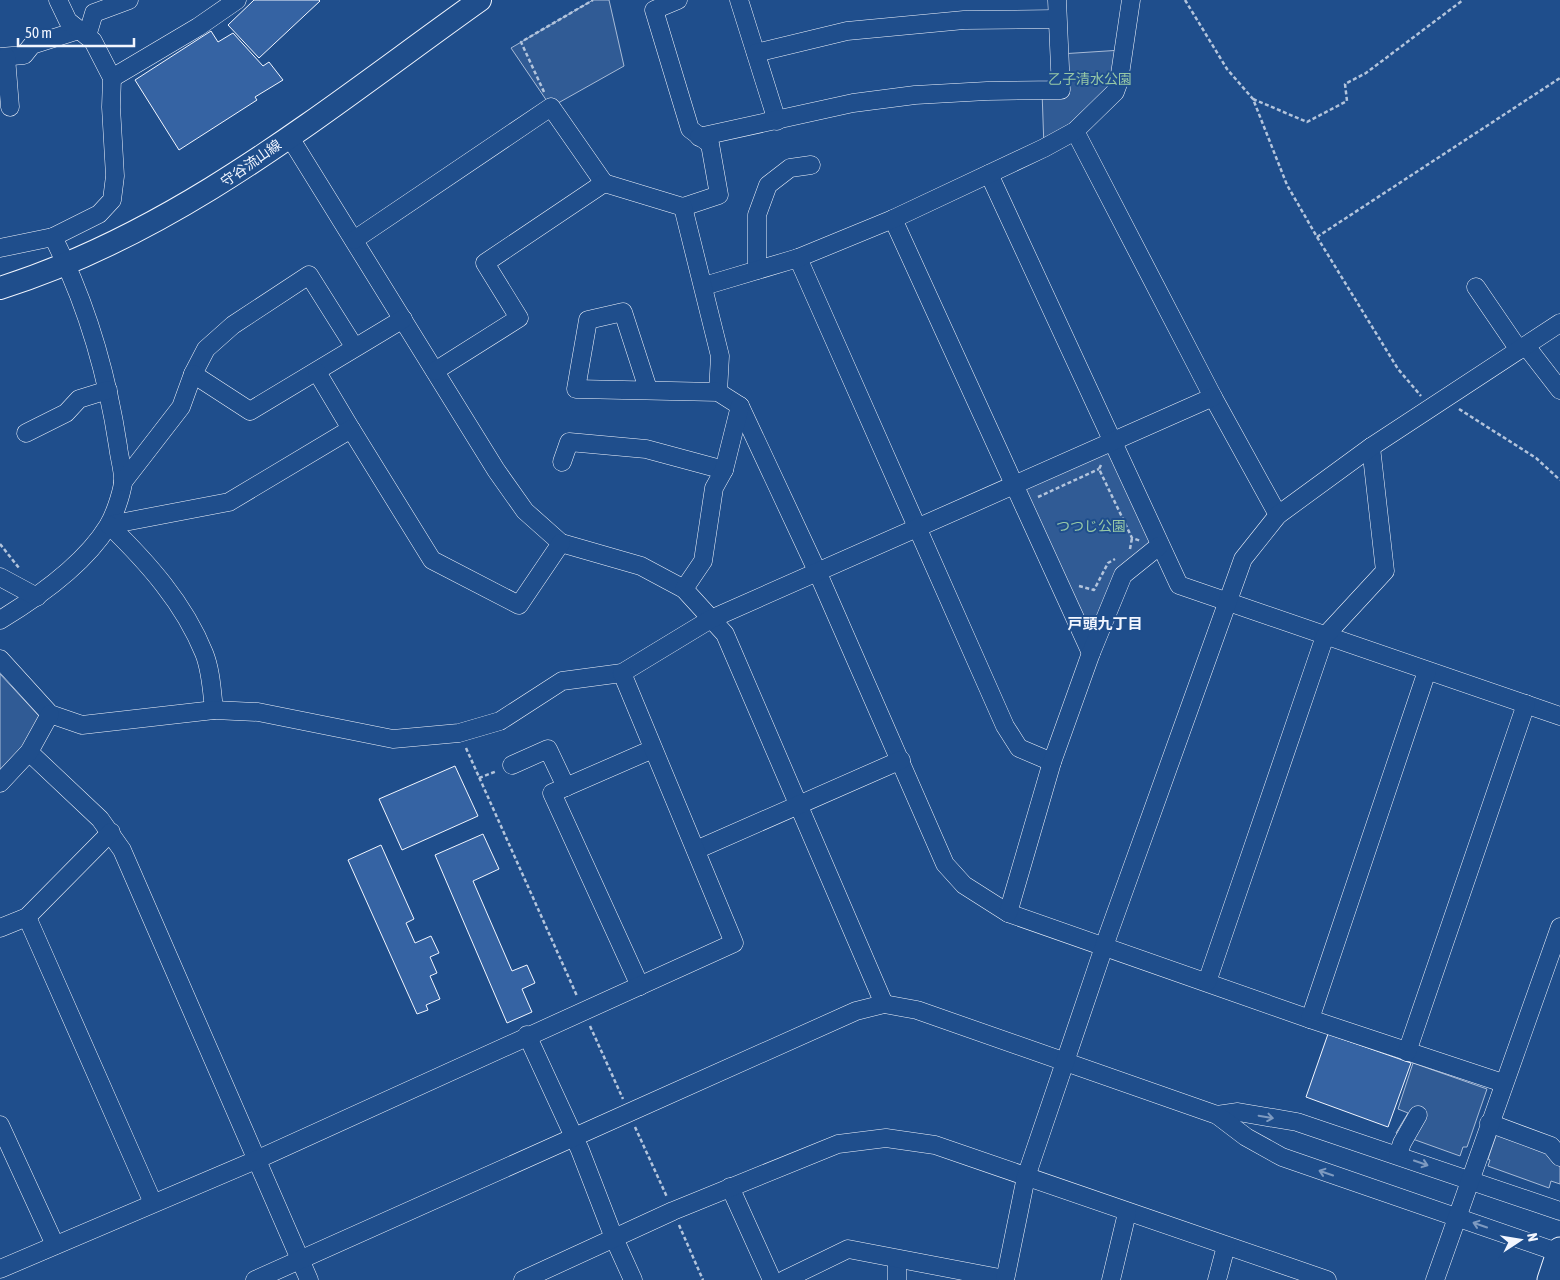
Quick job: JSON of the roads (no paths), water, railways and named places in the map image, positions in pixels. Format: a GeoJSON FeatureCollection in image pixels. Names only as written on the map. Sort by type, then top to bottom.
{"type":"FeatureCollection","features":[{"type":"Feature","properties":{"kind":"highway"},"geometry":{"type":"LineString","coordinates":[[1550,1280],[1560,1252]]}},
{"type":"Feature","properties":{"kind":"main road","name":"守谷流山線"},"geometry":{"type":"LineString","coordinates":[[0,288],[66,264],[184,206],[216,187],[480,0]]}},
{"type":"Feature","properties":{"kind":"street"},"geometry":{"type":"LineString","coordinates":[[0,248],[53,237],[99,214],[112,200],[115,176],[111,108],[112,78],[93,41],[68,21],[58,0]]}},
{"type":"Feature","properties":{"kind":"street"},"geometry":{"type":"LineString","coordinates":[[10,107],[3,57],[24,55],[32,45],[83,33],[94,13],[129,0]]}},
{"type":"Feature","properties":{"kind":"street"},"geometry":{"type":"LineString","coordinates":[[112,78],[198,27],[219,5],[237,0]]}},
{"type":"Feature","properties":{"kind":"street"},"geometry":{"type":"LineString","coordinates":[[354,240],[551,107],[604,183],[683,207],[720,195],[710,144],[690,129],[652,5],[678,0]]}},
{"type":"Feature","properties":{"kind":"street"},"geometry":{"type":"LineString","coordinates":[[739,0],[777,121]]}},
{"type":"Feature","properties":{"kind":"street"},"geometry":{"type":"LineString","coordinates":[[699,136],[777,121],[854,103],[986,90],[1061,90],[1057,0]]}},
{"type":"Feature","properties":{"kind":"street"},"geometry":{"type":"LineString","coordinates":[[704,286],[798,258],[893,219],[1075,131],[1115,92],[1119,81],[1131,0]]}},
{"type":"Feature","properties":{"kind":"street"},"geometry":{"type":"LineString","coordinates":[[756,53],[847,31],[964,20],[1057,19]]}},
{"type":"Feature","properties":{"kind":"street"},"geometry":{"type":"LineString","coordinates":[[1075,131],[1213,397],[1278,515]]}},
{"type":"Feature","properties":{"kind":"street"},"geometry":{"type":"LineString","coordinates":[[289,136],[496,470],[525,511],[561,543],[641,566],[684,589],[725,634],[884,1004]]}},
{"type":"Feature","properties":{"kind":"street"},"geometry":{"type":"LineString","coordinates":[[757,270],[757,215],[768,185],[790,168],[812,165]]}},
{"type":"Feature","properties":{"kind":"street"},"geometry":{"type":"LineString","coordinates":[[989,174],[1159,546],[1179,585],[1560,716]]}},
{"type":"Feature","properties":{"kind":"street"},"geometry":{"type":"LineString","coordinates":[[435,371],[519,318],[485,263],[604,183]]}},
{"type":"Feature","properties":{"kind":"street"},"geometry":{"type":"LineString","coordinates":[[683,207],[720,356],[718,392]]}},
{"type":"Feature","properties":{"kind":"street"},"geometry":{"type":"LineString","coordinates":[[893,219],[1091,653]]}},
{"type":"Feature","properties":{"kind":"street"},"geometry":{"type":"LineString","coordinates":[[53,237],[66,264],[91,330],[108,390],[123,482]]}},
{"type":"Feature","properties":{"kind":"street"},"geometry":{"type":"LineString","coordinates":[[798,258],[1005,726],[1019,748],[1052,762]]}},
{"type":"Feature","properties":{"kind":"street"},"geometry":{"type":"LineString","coordinates":[[0,620],[37,597],[91,549],[109,525],[123,482],[181,406],[193,374],[206,349],[233,325],[309,275],[354,348]]}},
{"type":"Feature","properties":{"kind":"street"},"geometry":{"type":"LineString","coordinates":[[1476,287],[1522,348],[1560,390]]}},
{"type":"Feature","properties":{"kind":"street"},"geometry":{"type":"LineString","coordinates":[[648,389],[623,312],[588,320],[576,388],[718,392],[740,406],[817,570],[945,864],[964,885],[1008,914],[1207,982],[1310,1020],[1503,1083]]}},
{"type":"Feature","properties":{"kind":"street"},"geometry":{"type":"LineString","coordinates":[[193,374],[250,411],[403,318]]}},
{"type":"Feature","properties":{"kind":"street"},"geometry":{"type":"LineString","coordinates":[[784,1280],[848,1249],[1005,1280],[1026,1176],[1104,947],[1242,558],[1278,515],[1371,448],[1560,323]]}},
{"type":"Feature","properties":{"kind":"street"},"geometry":{"type":"LineString","coordinates":[[317,372],[432,560],[519,606],[561,543]]}},
{"type":"Feature","properties":{"kind":"street"},"geometry":{"type":"LineString","coordinates":[[26,433],[66,413],[79,398],[108,390]]}},
{"type":"Feature","properties":{"kind":"street"},"geometry":{"type":"LineString","coordinates":[[0,659],[50,714],[82,725],[214,710],[258,712],[393,739],[459,733],[500,721],[562,681],[622,673],[711,619],[817,570],[1213,397]]}},
{"type":"Feature","properties":{"kind":"street"},"geometry":{"type":"LineString","coordinates":[[684,589],[703,561],[714,488],[724,470],[740,406]]}},
{"type":"Feature","properties":{"kind":"street"},"geometry":{"type":"LineString","coordinates":[[109,525],[229,502],[351,429]]}},
{"type":"Feature","properties":{"kind":"street"},"geometry":{"type":"LineString","coordinates":[[562,462],[569,442],[646,450],[724,470]]}},
{"type":"Feature","properties":{"kind":"street"},"geometry":{"type":"LineString","coordinates":[[1207,982],[1325,636],[1385,571],[1371,448]]}},
{"type":"Feature","properties":{"kind":"street"},"geometry":{"type":"LineString","coordinates":[[109,525],[142,556],[165,586],[187,620],[205,654],[214,710]]}},
{"type":"Feature","properties":{"kind":"street"},"geometry":{"type":"LineString","coordinates":[[1008,914],[1052,762],[1091,653],[1124,575],[1159,546]]}},
{"type":"Feature","properties":{"kind":"street"},"geometry":{"type":"LineString","coordinates":[[0,577],[37,597]]}},
{"type":"Feature","properties":{"kind":"street"},"geometry":{"type":"LineString","coordinates":[[1310,1020],[1428,671]]}},
{"type":"Feature","properties":{"kind":"street"},"geometry":{"type":"LineString","coordinates":[[0,1269],[256,1160],[527,1035],[734,943],[622,673]]}},
{"type":"Feature","properties":{"kind":"street"},"geometry":{"type":"LineString","coordinates":[[1407,1052],[1526,704]]}},
{"type":"Feature","properties":{"kind":"street"},"geometry":{"type":"LineString","coordinates":[[0,783],[29,752],[50,714]]}},
{"type":"Feature","properties":{"kind":"street"},"geometry":{"type":"LineString","coordinates":[[512,765],[548,749],[566,787]]}},
{"type":"Feature","properties":{"kind":"street"},"geometry":{"type":"LineString","coordinates":[[640,986],[552,793],[653,749]]}},
{"type":"Feature","properties":{"kind":"street"},"geometry":{"type":"LineString","coordinates":[[29,752],[111,832],[122,850],[309,1280]]}},
{"type":"Feature","properties":{"kind":"street"},"geometry":{"type":"LineString","coordinates":[[696,850],[901,760]]}},
{"type":"Feature","properties":{"kind":"street"},"geometry":{"type":"LineString","coordinates":[[0,928],[27,917],[111,832]]}},
{"type":"Feature","properties":{"kind":"street"},"geometry":{"type":"LineString","coordinates":[[27,917],[153,1203]]}},
{"type":"Feature","properties":{"kind":"street"},"geometry":{"type":"LineString","coordinates":[[1435,1280],[1470,1179],[1475,1141],[1503,1083],[1560,927]]}},
{"type":"Feature","properties":{"kind":"street"},"geometry":{"type":"LineString","coordinates":[[255,1280],[856,1011],[884,1004],[917,1010],[1217,1115],[1246,1137],[1282,1157],[1560,1252]]}},
{"type":"Feature","properties":{"kind":"street"},"geometry":{"type":"LineString","coordinates":[[527,1035],[574,1136],[614,1238],[633,1280]]}},
{"type":"Feature","properties":{"kind":"street"},"geometry":{"type":"LineString","coordinates":[[1217,1115],[1238,1112],[1297,1122],[1560,1211]]}},
{"type":"Feature","properties":{"kind":"street"},"geometry":{"type":"LineString","coordinates":[[1398,1155],[1402,1143],[1418,1115]]}},
{"type":"Feature","properties":{"kind":"street"},"geometry":{"type":"LineString","coordinates":[[1487,1115],[1520,1142],[1552,1146],[1560,1157]]}},
{"type":"Feature","properties":{"kind":"street"},"geometry":{"type":"LineString","coordinates":[[0,1126],[54,1246]]}},
{"type":"Feature","properties":{"kind":"street"},"geometry":{"type":"LineString","coordinates":[[526,1279],[730,1187],[838,1144],[886,1138],[935,1145],[1325,1280]]}},
{"type":"Feature","properties":{"kind":"street"},"geometry":{"type":"LineString","coordinates":[[730,1187],[772,1280]]}},
{"type":"Feature","properties":{"kind":"street"},"geometry":{"type":"LineString","coordinates":[[1111,1280],[1127,1212]]}},
{"type":"Feature","properties":{"kind":"street"},"geometry":{"type":"LineString","coordinates":[[1217,1280],[1226,1246]]}},
{"type":"Feature","properties":{"kind":"street"},"geometry":{"type":"LineString","coordinates":[[897,1259],[897,1280]]}},
{"type":"Feature","properties":{"kind":"district","name":"戸頭九丁目"},"geometry":{"type":"Point","coordinates":[1105,623]}},
{"type":"Feature","properties":{"kind":"park label","name":"乙子清水公園"},"geometry":{"type":"Point","coordinates":[1090,79]}},
{"type":"Feature","properties":{"kind":"park label","name":"つつじ公園"},"geometry":{"type":"Point","coordinates":[1091,526]}}]}
